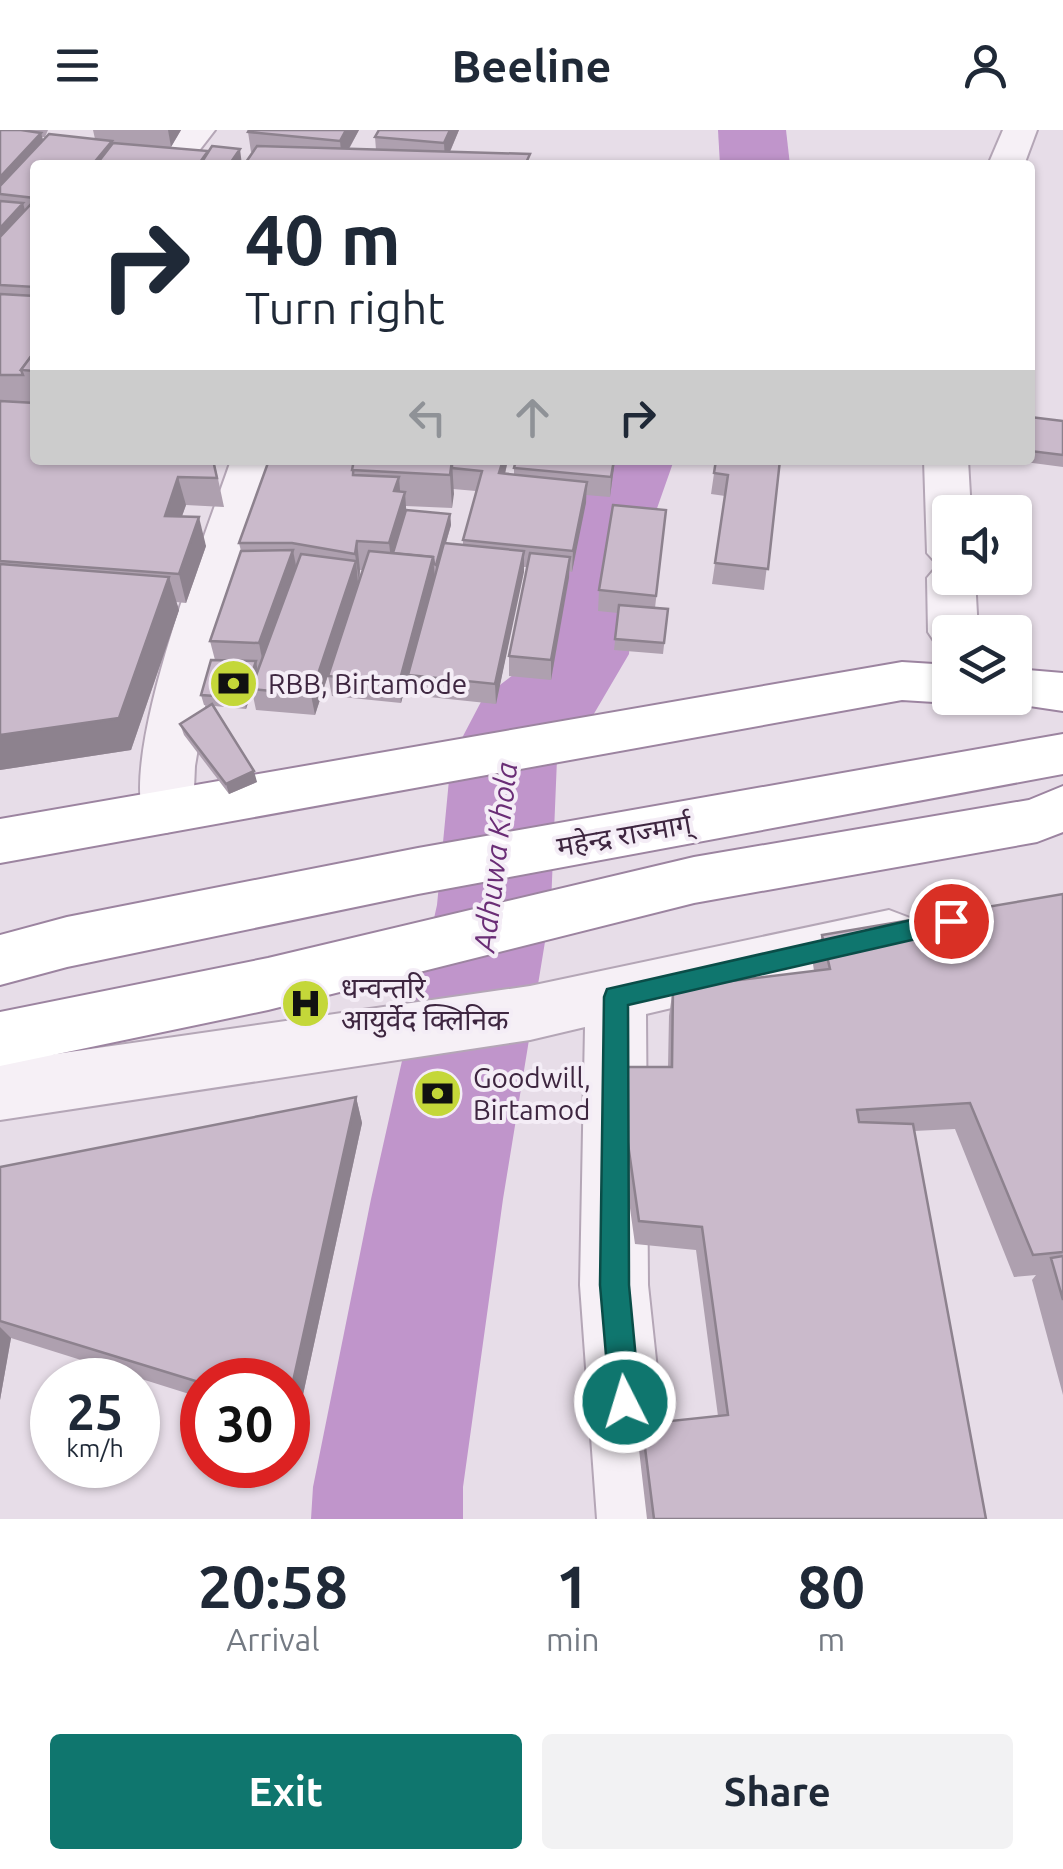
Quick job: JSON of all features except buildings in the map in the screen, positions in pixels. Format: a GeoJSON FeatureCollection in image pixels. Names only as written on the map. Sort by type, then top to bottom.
{"type":"FeatureCollection","features":[{"type":"Feature","properties":{"kind":"highway"},"geometry":{"type":"LineString","coordinates":[[0,842],[902,681],[932,683]]}},
{"type":"Feature","properties":{"kind":"highway"},"geometry":{"type":"LineString","coordinates":[[1032,689],[1063,692]]}},
{"type":"Feature","properties":{"kind":"highway","name":"महेन्द्र राज्मार्ग्"},"geometry":{"type":"LineString","coordinates":[[0,960],[67,942],[418,871],[1063,754]]}},
{"type":"Feature","properties":{"kind":"highway"},"geometry":{"type":"LineString","coordinates":[[0,1040],[268,984],[694,880],[1037,820],[1063,808]]}},
{"type":"Feature","properties":{"kind":"highway","name":"महेन्द्र राज्मार्ग्"},"geometry":{"type":"LineString","coordinates":[[0,946],[67,942]]}},
{"type":"Feature","properties":{"kind":"street"},"geometry":{"type":"LineString","coordinates":[[1008,160],[1020,130]]}},
{"type":"Feature","properties":{"kind":"street"},"geometry":{"type":"LineString","coordinates":[[135,156],[173,160],[204,146]]}},
{"type":"Feature","properties":{"kind":"street"},"geometry":{"type":"LineString","coordinates":[[166,811],[167,764],[180,694],[251,465]]}},
{"type":"Feature","properties":{"kind":"street"},"geometry":{"type":"LineString","coordinates":[[946,465],[948,495]]}},
{"type":"Feature","properties":{"kind":"street"},"geometry":{"type":"LineString","coordinates":[[0,1091],[530,1013],[946,922]]}},
{"type":"Feature","properties":{"kind":"street"},"geometry":{"type":"LineString","coordinates":[[616,997],[614,1285],[635,1519]]}},
{"type":"Feature","properties":{"kind":"waterway","name":"Adhuwa Khola"},"geometry":{"type":"LineString","coordinates":[[752,130],[755,160]]}},
{"type":"Feature","properties":{"kind":"waterway","name":"Adhuwa Khola"},"geometry":{"type":"LineString","coordinates":[[387,1519],[388,1487],[437,1199],[494,905],[504,759],[520,726],[549,702],[579,654],[586,593],[602,534],[628,465]]}},
{"type":"Feature","properties":{"kind":"place","name":"RBB, Birtamode"},"geometry":{"type":"Point","coordinates":[233,684]}},
{"type":"Feature","properties":{"kind":"place","name":"धन्वन्तरि आयुर्वेद क्लिनिक"},"geometry":{"type":"Point","coordinates":[306,1004]}},
{"type":"Feature","properties":{"kind":"place","name":"Goodwill, Birtamod"},"geometry":{"type":"Point","coordinates":[438,1094]}},
{"type":"Feature","properties":{"kind":"route"},"geometry":{"type":"LineString","coordinates":[[625,1402],[614,1285],[616,997],[951,921]]}}]}
